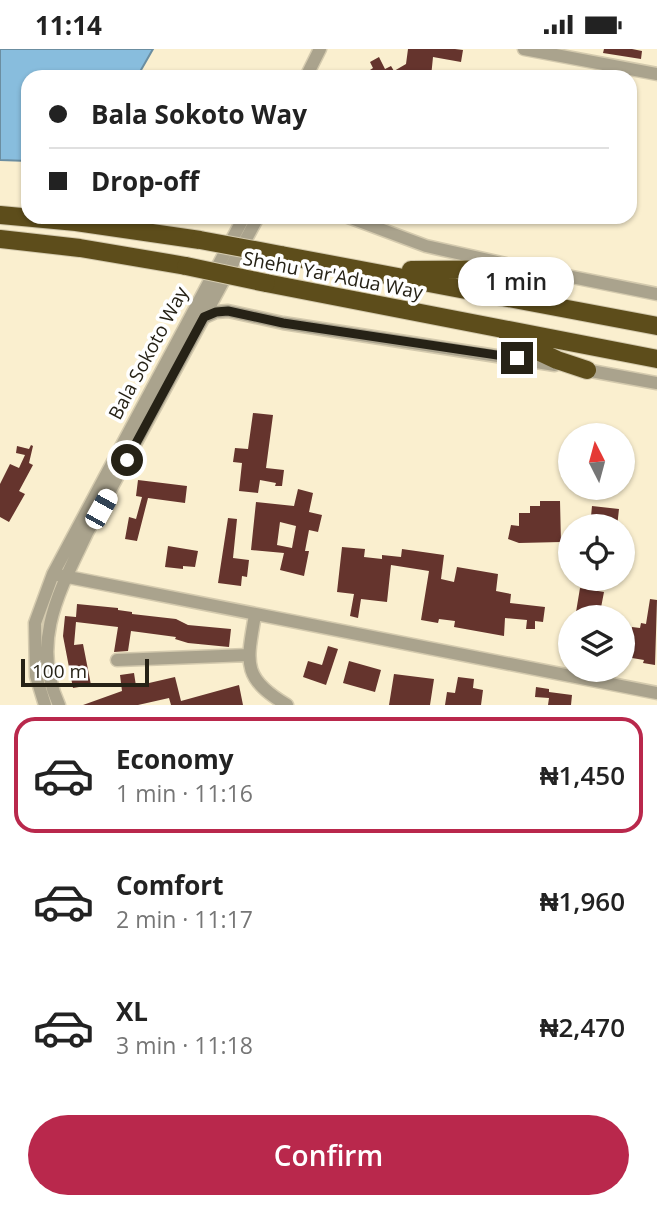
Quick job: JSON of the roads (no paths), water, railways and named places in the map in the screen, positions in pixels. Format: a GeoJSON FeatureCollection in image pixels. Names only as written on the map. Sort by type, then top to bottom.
{"type":"FeatureCollection","features":[{"type":"Feature","properties":{"kind":"highway","name":"Shehu Yar'Adua Way"},"geometry":{"type":"LineString","coordinates":[[0,215],[21,217]]}},
{"type":"Feature","properties":{"kind":"highway","name":"Shehu Yar'Adua Way"},"geometry":{"type":"LineString","coordinates":[[90,224],[329,263],[657,326]]}},
{"type":"Feature","properties":{"kind":"highway","name":"Shehu Yar'Adua Way"},"geometry":{"type":"LineString","coordinates":[[0,239],[80,248],[186,267],[657,359]]}},
{"type":"Feature","properties":{"kind":"highway"},"geometry":{"type":"LineString","coordinates":[[329,263],[396,270],[533,269]]}},
{"type":"Feature","properties":{"kind":"highway"},"geometry":{"type":"LineString","coordinates":[[420,313],[504,335],[557,360],[587,370]]}},
{"type":"Feature","properties":{"kind":"street"},"geometry":{"type":"LineString","coordinates":[[310,70],[320,49]]}},
{"type":"Feature","properties":{"kind":"street"},"geometry":{"type":"LineString","coordinates":[[524,49],[636,70]]}},
{"type":"Feature","properties":{"kind":"street"},"geometry":{"type":"LineString","coordinates":[[637,70],[657,74]]}},
{"type":"Feature","properties":{"kind":"street","name":"Bala Sokoto Way"},"geometry":{"type":"LineString","coordinates":[[45,705],[36,676],[35,623],[53,574],[240,224]]}},
{"type":"Feature","properties":{"kind":"street","name":"Bala Sokoto Way"},"geometry":{"type":"LineString","coordinates":[[59,705],[48,660],[49,622],[66,579],[88,533],[254,224]]}},
{"type":"Feature","properties":{"kind":"street"},"geometry":{"type":"LineString","coordinates":[[367,224],[426,246],[657,294]]}},
{"type":"Feature","properties":{"kind":"street"},"geometry":{"type":"LineString","coordinates":[[210,280],[208,291],[214,302],[228,311]]}},
{"type":"Feature","properties":{"kind":"street"},"geometry":{"type":"LineString","coordinates":[[204,317],[228,311],[283,323],[484,352],[657,383]]}},
{"type":"Feature","properties":{"kind":"street"},"geometry":{"type":"LineString","coordinates":[[53,574],[66,579],[657,693]]}},
{"type":"Feature","properties":{"kind":"street"},"geometry":{"type":"LineString","coordinates":[[255,615],[248,655],[249,668],[255,679],[287,705]]}},
{"type":"Feature","properties":{"kind":"street"},"geometry":{"type":"LineString","coordinates":[[117,660],[248,655]]}},
{"type":"Feature","properties":{"kind":"water"},"geometry":{"type":"Polygon","coordinates":[[[0,49],[153,49],[141,70],[21,70],[21,161],[0,160],[0,49]]]}}]}
